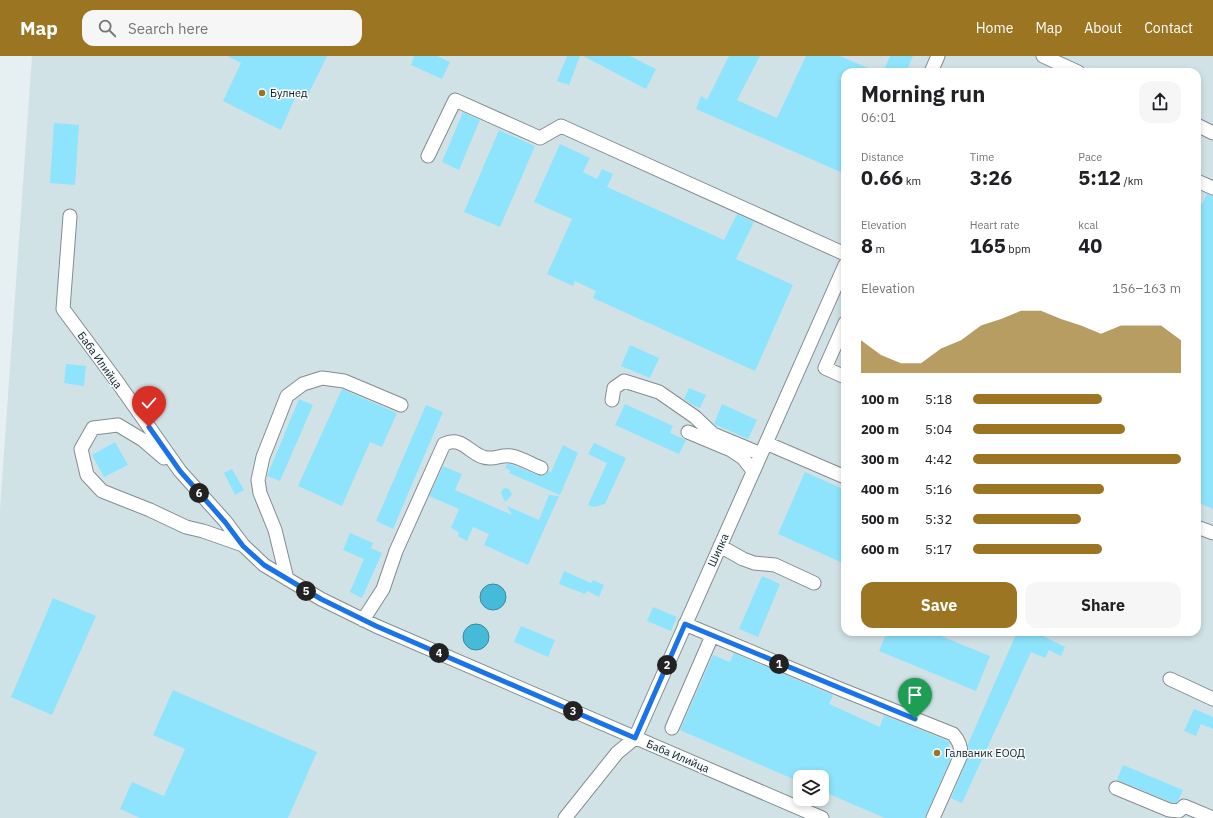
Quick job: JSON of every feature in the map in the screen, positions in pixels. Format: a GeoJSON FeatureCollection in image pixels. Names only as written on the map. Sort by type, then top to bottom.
{"type":"FeatureCollection","features":[{"type":"Feature","properties":{"kind":"street"},"geometry":{"type":"LineString","coordinates":[[933,68],[938,56]]}},
{"type":"Feature","properties":{"kind":"street"},"geometry":{"type":"LineString","coordinates":[[1043,56],[1069,68]]}},
{"type":"Feature","properties":{"kind":"street"},"geometry":{"type":"LineString","coordinates":[[428,156],[455,100],[540,138],[561,126],[841,252]]}},
{"type":"Feature","properties":{"kind":"street"},"geometry":{"type":"LineString","coordinates":[[1201,127],[1213,132]]}},
{"type":"Feature","properties":{"kind":"street"},"geometry":{"type":"LineString","coordinates":[[1201,183],[1213,188]]}},
{"type":"Feature","properties":{"kind":"street","name":"Баба Илийца"},"geometry":{"type":"LineString","coordinates":[[70,216],[62,309],[118,383],[180,471],[225,522],[243,546],[264,565],[321,599],[363,620],[822,818]]}},
{"type":"Feature","properties":{"kind":"street","name":"Шипка"},"geometry":{"type":"LineString","coordinates":[[565,818],[618,753],[635,738],[841,274]]}},
{"type":"Feature","properties":{"kind":"street"},"geometry":{"type":"LineString","coordinates":[[841,332],[825,368],[841,374]]}},
{"type":"Feature","properties":{"kind":"street"},"geometry":{"type":"LineString","coordinates":[[287,579],[275,530],[260,493],[258,480],[263,457],[287,396],[303,384],[322,378],[344,381],[401,405]]}},
{"type":"Feature","properties":{"kind":"street"},"geometry":{"type":"LineString","coordinates":[[612,400],[614,388],[624,381],[659,392],[695,417],[713,434],[764,448],[841,476]]}},
{"type":"Feature","properties":{"kind":"street"},"geometry":{"type":"LineString","coordinates":[[180,471],[143,440],[118,425],[93,428],[81,449],[87,475],[102,491],[150,510],[186,527],[203,531],[243,546]]}},
{"type":"Feature","properties":{"kind":"street"},"geometry":{"type":"LineString","coordinates":[[688,432],[731,450],[743,458],[754,471]]}},
{"type":"Feature","properties":{"kind":"street"},"geometry":{"type":"LineString","coordinates":[[363,620],[383,589],[396,551],[444,444],[450,441],[458,442],[482,457],[492,459],[502,456],[511,456],[541,468]]}},
{"type":"Feature","properties":{"kind":"street"},"geometry":{"type":"LineString","coordinates":[[1201,529],[1213,534]]}},
{"type":"Feature","properties":{"kind":"street"},"geometry":{"type":"LineString","coordinates":[[720,546],[754,563],[775,565],[814,583]]}},
{"type":"Feature","properties":{"kind":"street"},"geometry":{"type":"LineString","coordinates":[[685,624],[952,734],[958,740],[961,748],[961,755],[933,818]]}},
{"type":"Feature","properties":{"kind":"street"},"geometry":{"type":"LineString","coordinates":[[672,728],[712,636]]}},
{"type":"Feature","properties":{"kind":"street"},"geometry":{"type":"LineString","coordinates":[[1170,679],[1213,699]]}},
{"type":"Feature","properties":{"kind":"street"},"geometry":{"type":"LineString","coordinates":[[1116,788],[1169,810],[1179,811],[1184,806],[1213,818]]}},
{"type":"Feature","properties":{"kind":"shaded area"},"geometry":{"type":"Polygon","coordinates":[[[32,56],[1213,56],[1213,818],[0,818],[0,509],[32,56]]]}},
{"type":"Feature","properties":{"kind":"water"},"geometry":{"type":"Polygon","coordinates":[[[493,584],[502,588],[506,597],[502,606],[493,610],[484,606],[480,597],[484,588],[493,584]]]}},
{"type":"Feature","properties":{"kind":"water"},"geometry":{"type":"Polygon","coordinates":[[[476,624],[485,628],[489,637],[485,646],[476,650],[467,646],[463,637],[467,628],[476,624]]]}},
{"type":"Feature","properties":{"kind":"building","name":"Булнед"},"geometry":{"type":"Polygon","coordinates":[[[227,56],[327,56],[308,95],[298,91],[281,130],[223,101],[241,63],[227,56]]]}},
{"type":"Feature","properties":{"kind":"building"},"geometry":{"type":"Polygon","coordinates":[[[414,56],[437,56],[450,62],[442,79],[411,65],[414,56]]]}},
{"type":"Feature","properties":{"kind":"building"},"geometry":{"type":"Polygon","coordinates":[[[567,56],[580,56],[569,85],[557,81],[567,56]]]}},
{"type":"Feature","properties":{"kind":"building"},"geometry":{"type":"Polygon","coordinates":[[[583,56],[630,56],[656,69],[646,89],[583,56]]]}},
{"type":"Feature","properties":{"kind":"building"},"geometry":{"type":"Polygon","coordinates":[[[729,56],[760,56],[737,100],[777,118],[806,56],[840,56],[868,68],[841,68],[841,172],[696,109],[701,96],[707,100],[729,56]]]}},
{"type":"Feature","properties":{"kind":"building"},"geometry":{"type":"Polygon","coordinates":[[[890,56],[913,56],[908,68],[885,68],[890,56]]]}},
{"type":"Feature","properties":{"kind":"building"},"geometry":{"type":"Polygon","coordinates":[[[463,112],[480,120],[459,170],[442,162],[463,112]]]}},
{"type":"Feature","properties":{"kind":"building"},"geometry":{"type":"Polygon","coordinates":[[[54,123],[79,125],[75,185],[50,183],[54,123]]]}},
{"type":"Feature","properties":{"kind":"building"},"geometry":{"type":"Polygon","coordinates":[[[499,130],[535,146],[500,227],[464,212],[499,130]]]}},
{"type":"Feature","properties":{"kind":"building"},"geometry":{"type":"Polygon","coordinates":[[[560,144],[590,158],[583,172],[597,179],[602,169],[613,174],[607,187],[724,240],[737,214],[754,222],[736,259],[793,285],[755,371],[593,298],[596,291],[575,281],[573,286],[547,274],[572,219],[534,202],[560,144]]]}},
{"type":"Feature","properties":{"kind":"building"},"geometry":{"type":"Polygon","coordinates":[[[1207,194],[1213,196],[1213,509],[1201,504],[1202,204],[1207,194]]]}},
{"type":"Feature","properties":{"kind":"building"},"geometry":{"type":"Polygon","coordinates":[[[630,345],[659,358],[650,378],[621,366],[630,345]]]}},
{"type":"Feature","properties":{"kind":"building"},"geometry":{"type":"Polygon","coordinates":[[[66,364],[86,366],[84,386],[64,383],[66,364]]]}},
{"type":"Feature","properties":{"kind":"building"},"geometry":{"type":"Polygon","coordinates":[[[689,388],[706,395],[700,408],[684,399],[689,388]]]}},
{"type":"Feature","properties":{"kind":"building"},"geometry":{"type":"Polygon","coordinates":[[[342,389],[397,413],[382,447],[370,442],[342,506],[298,486],[342,389]]]}},
{"type":"Feature","properties":{"kind":"building"},"geometry":{"type":"Polygon","coordinates":[[[299,399],[313,405],[280,481],[267,476],[299,399]]]}},
{"type":"Feature","properties":{"kind":"building"},"geometry":{"type":"Polygon","coordinates":[[[625,404],[673,426],[670,433],[686,440],[679,454],[615,425],[625,404]]]}},
{"type":"Feature","properties":{"kind":"building"},"geometry":{"type":"Polygon","coordinates":[[[722,404],[757,420],[748,439],[714,424],[722,404]]]}},
{"type":"Feature","properties":{"kind":"building"},"geometry":{"type":"Polygon","coordinates":[[[426,405],[443,412],[393,529],[376,521],[426,405]]]}},
{"type":"Feature","properties":{"kind":"building"},"geometry":{"type":"Polygon","coordinates":[[[115,442],[128,465],[104,477],[92,455],[115,442]]]}},
{"type":"Feature","properties":{"kind":"building"},"geometry":{"type":"Polygon","coordinates":[[[594,443],[626,458],[605,504],[594,507],[588,505],[607,463],[588,454],[594,443]]]}},
{"type":"Feature","properties":{"kind":"building"},"geometry":{"type":"Polygon","coordinates":[[[563,445],[578,453],[560,495],[509,473],[510,470],[505,468],[507,464],[510,464],[542,476],[548,471],[551,472],[563,445]]]}},
{"type":"Feature","properties":{"kind":"building"},"geometry":{"type":"Polygon","coordinates":[[[443,466],[462,474],[455,490],[512,515],[507,506],[539,520],[549,495],[559,496],[528,565],[484,545],[489,534],[473,527],[467,541],[458,536],[459,532],[451,528],[459,509],[429,496],[443,466]]]}},
{"type":"Feature","properties":{"kind":"building"},"geometry":{"type":"Polygon","coordinates":[[[232,469],[244,490],[235,495],[224,473],[232,469]]]}},
{"type":"Feature","properties":{"kind":"building"},"geometry":{"type":"Polygon","coordinates":[[[805,472],[841,488],[841,562],[778,534],[805,472]]]}},
{"type":"Feature","properties":{"kind":"building"},"geometry":{"type":"Polygon","coordinates":[[[505,488],[509,489],[512,494],[505,502],[501,493],[505,488]]]}},
{"type":"Feature","properties":{"kind":"building"},"geometry":{"type":"Polygon","coordinates":[[[350,533],[373,543],[371,548],[382,553],[362,598],[350,592],[364,559],[343,550],[350,533]]]}},
{"type":"Feature","properties":{"kind":"building"},"geometry":{"type":"Polygon","coordinates":[[[564,571],[591,583],[593,580],[604,585],[599,597],[587,591],[585,594],[559,584],[564,571]]]}},
{"type":"Feature","properties":{"kind":"building"},"geometry":{"type":"Polygon","coordinates":[[[762,576],[780,584],[758,637],[739,629],[762,576]]]}},
{"type":"Feature","properties":{"kind":"building"},"geometry":{"type":"Polygon","coordinates":[[[53,598],[96,616],[52,715],[11,697],[53,598]]]}},
{"type":"Feature","properties":{"kind":"building"},"geometry":{"type":"Polygon","coordinates":[[[653,607],[677,617],[671,631],[647,621],[653,607]]]}},
{"type":"Feature","properties":{"kind":"building"},"geometry":{"type":"Polygon","coordinates":[[[521,626],[555,640],[548,657],[514,642],[521,626]]]}},
{"type":"Feature","properties":{"kind":"building"},"geometry":{"type":"Polygon","coordinates":[[[885,636],[941,636],[990,656],[976,691],[879,651],[885,636]]]}},
{"type":"Feature","properties":{"kind":"building"},"geometry":{"type":"Polygon","coordinates":[[[1015,636],[1043,636],[1065,647],[1061,656],[1049,650],[1045,658],[1031,652],[962,803],[951,798],[968,758],[968,744],[1015,636]]]}},
{"type":"Feature","properties":{"kind":"building"},"geometry":{"type":"Polygon","coordinates":[[[734,653],[833,695],[829,704],[880,727],[884,715],[948,741],[950,743],[944,756],[951,758],[925,818],[885,818],[829,794],[829,770],[793,770],[793,779],[680,730],[713,655],[730,662],[734,653]]]}},
{"type":"Feature","properties":{"kind":"building"},"geometry":{"type":"Polygon","coordinates":[[[173,690],[317,752],[288,818],[140,818],[120,809],[132,782],[164,796],[185,749],[153,735],[173,690]]]}},
{"type":"Feature","properties":{"kind":"building"},"geometry":{"type":"Polygon","coordinates":[[[1194,709],[1213,717],[1213,729],[1201,724],[1196,736],[1184,731],[1194,709]]]}},
{"type":"Feature","properties":{"kind":"building"},"geometry":{"type":"Polygon","coordinates":[[[1123,765],[1183,790],[1178,801],[1176,803],[1171,802],[1117,780],[1123,765]]]}},
{"type":"Feature","properties":{"kind":"place","name":"Булнед"},"geometry":{"type":"Point","coordinates":[262,93]}},
{"type":"Feature","properties":{"kind":"place","name":"Галваник ЕООД"},"geometry":{"type":"Point","coordinates":[937,753]}},
{"type":"Feature","properties":{"kind":"route"},"geometry":{"type":"LineString","coordinates":[[149,427],[180,471],[225,522],[243,546],[264,565],[321,599],[376,626],[635,738],[685,624],[915,719]]}}]}
